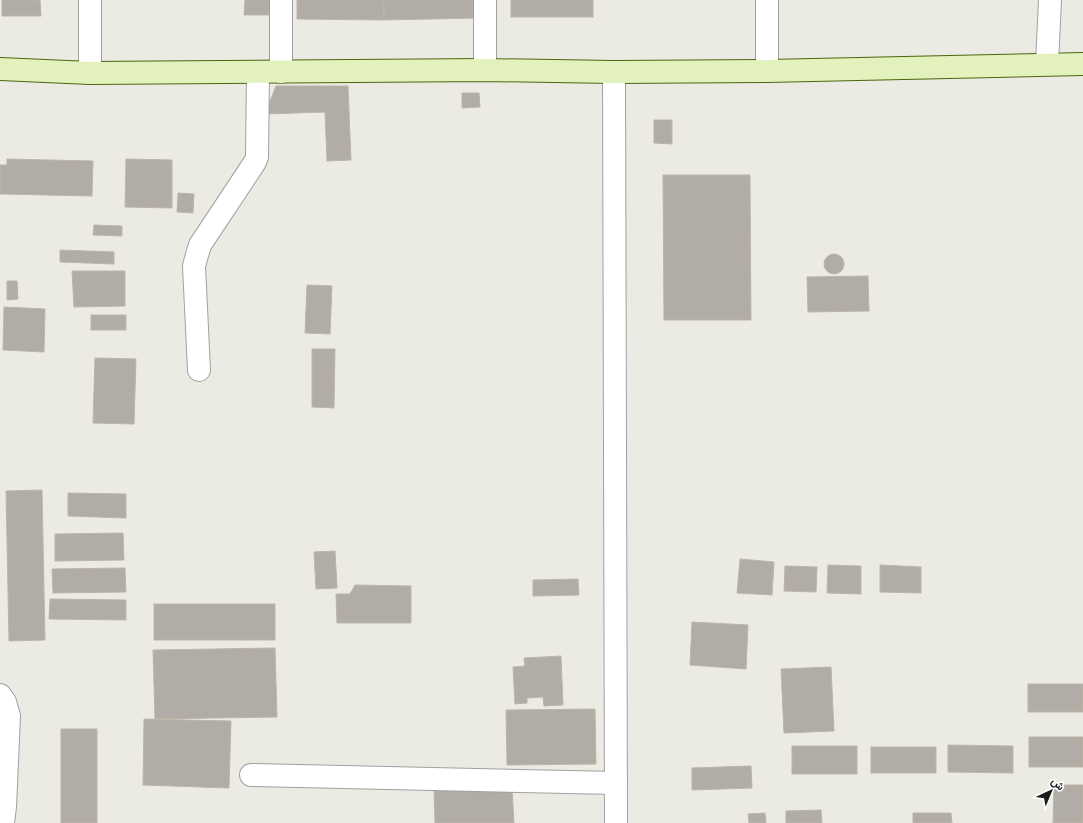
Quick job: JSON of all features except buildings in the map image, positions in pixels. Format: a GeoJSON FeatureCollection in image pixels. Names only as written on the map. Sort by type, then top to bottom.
{"type":"FeatureCollection","features":[{"type":"Feature","properties":{"kind":"main road"},"geometry":{"type":"LineString","coordinates":[[0,69],[90,73],[485,70],[614,72],[767,71],[1083,64]]}},
{"type":"Feature","properties":{"kind":"street"},"geometry":{"type":"LineString","coordinates":[[90,0],[90,73]]}},
{"type":"Feature","properties":{"kind":"street"},"geometry":{"type":"LineString","coordinates":[[281,0],[281,72]]}},
{"type":"Feature","properties":{"kind":"street"},"geometry":{"type":"LineString","coordinates":[[485,0],[485,70]]}},
{"type":"Feature","properties":{"kind":"street"},"geometry":{"type":"LineString","coordinates":[[767,0],[767,71]]}},
{"type":"Feature","properties":{"kind":"street"},"geometry":{"type":"LineString","coordinates":[[1047,64],[1050,0]]}},
{"type":"Feature","properties":{"kind":"street"},"geometry":{"type":"LineString","coordinates":[[199,370],[194,266],[200,245],[257,157],[258,72]]}},
{"type":"Feature","properties":{"kind":"street"},"geometry":{"type":"LineString","coordinates":[[614,72],[616,823]]}},
{"type":"Feature","properties":{"kind":"street"},"geometry":{"type":"LineString","coordinates":[[0,695],[5,702],[8,716],[5,807],[3,823]]}},
{"type":"Feature","properties":{"kind":"street"},"geometry":{"type":"LineString","coordinates":[[251,774],[616,783]]}}]}
